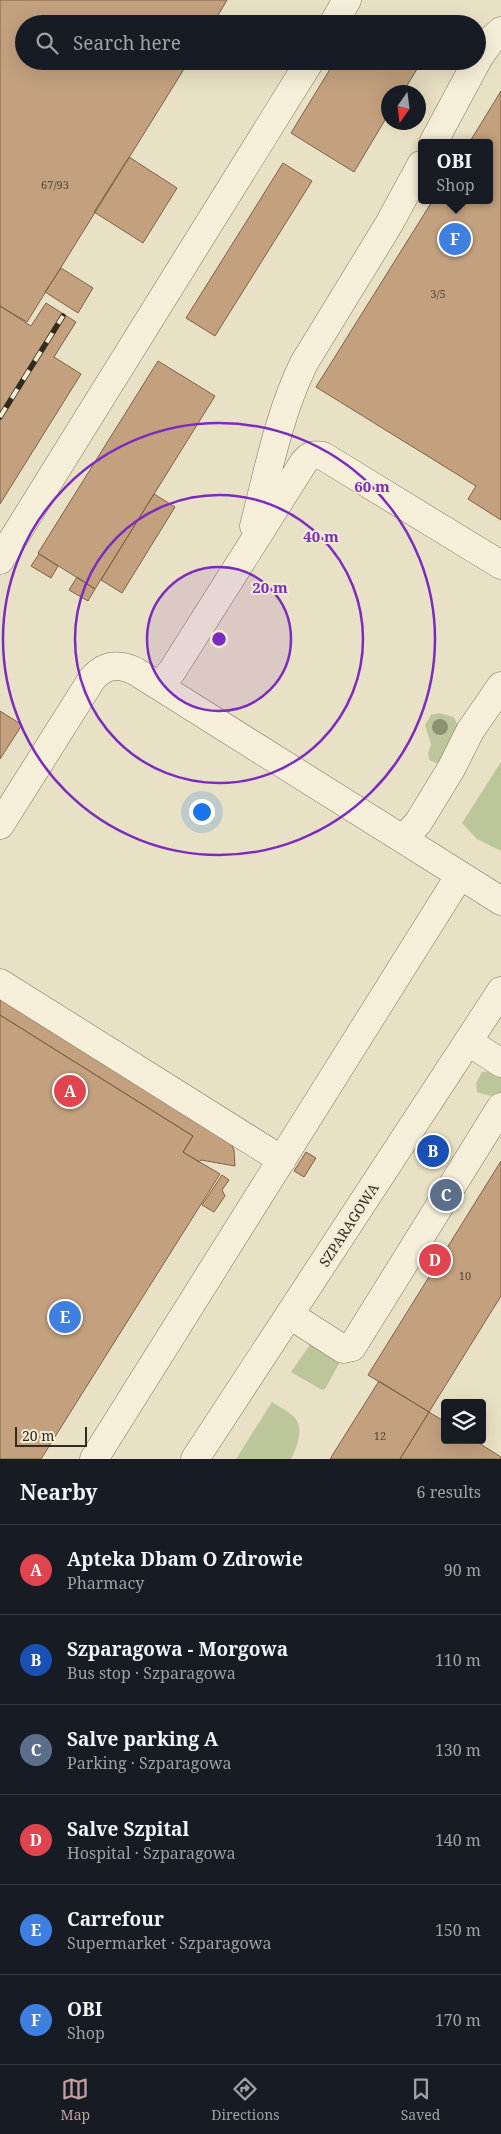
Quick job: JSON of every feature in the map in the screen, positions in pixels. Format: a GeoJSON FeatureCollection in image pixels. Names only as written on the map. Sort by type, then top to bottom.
{"type":"FeatureCollection","features":[{"type":"Feature","properties":{"kind":"street"},"geometry":{"type":"LineString","coordinates":[[339,15],[348,0]]}},
{"type":"Feature","properties":{"kind":"street"},"geometry":{"type":"LineString","coordinates":[[486,48],[501,31]]}},
{"type":"Feature","properties":{"kind":"street"},"geometry":{"type":"LineString","coordinates":[[0,560],[304,70]]}},
{"type":"Feature","properties":{"kind":"street"},"geometry":{"type":"LineString","coordinates":[[435,139],[472,70]]}},
{"type":"Feature","properties":{"kind":"street"},"geometry":{"type":"LineString","coordinates":[[247,552],[276,442],[296,378],[389,224],[418,171]]}},
{"type":"Feature","properties":{"kind":"street"},"geometry":{"type":"LineString","coordinates":[[159,686],[172,671],[309,456],[315,454],[323,456],[336,463],[501,565]]}},
{"type":"Feature","properties":{"kind":"street"},"geometry":{"type":"LineString","coordinates":[[0,825],[92,678],[98,672],[115,665],[125,666],[501,901]]}},
{"type":"Feature","properties":{"kind":"street"},"geometry":{"type":"LineString","coordinates":[[404,839],[418,823],[451,770],[470,731],[501,686]]}},
{"type":"Feature","properties":{"kind":"street"},"geometry":{"type":"LineString","coordinates":[[94,1459],[460,875]]}},
{"type":"Feature","properties":{"kind":"street"},"geometry":{"type":"LineString","coordinates":[[0,983],[282,1160]]}},
{"type":"Feature","properties":{"kind":"street","name":"SZPARAGOWA"},"geometry":{"type":"LineString","coordinates":[[195,1459],[501,991]]}},
{"type":"Feature","properties":{"kind":"street"},"geometry":{"type":"LineString","coordinates":[[469,1042],[501,1063]]}},
{"type":"Feature","properties":{"kind":"street"},"geometry":{"type":"LineString","coordinates":[[290,1315],[343,1349],[352,1347],[501,1108]]}},
{"type":"Feature","properties":{"kind":"green space"},"geometry":{"type":"Polygon","coordinates":[[[439,713],[454,717],[459,728],[448,742],[443,763],[429,760],[428,754],[431,744],[425,725],[431,715],[439,713]]]}},
{"type":"Feature","properties":{"kind":"green space"},"geometry":{"type":"Polygon","coordinates":[[[501,762],[501,851],[477,839],[462,823],[501,762]]]}},
{"type":"Feature","properties":{"kind":"green space"},"geometry":{"type":"Polygon","coordinates":[[[494,1071],[501,1078],[501,1093],[497,1098],[477,1092],[476,1083],[482,1072],[494,1071]]]}},
{"type":"Feature","properties":{"kind":"green space"},"geometry":{"type":"Polygon","coordinates":[[[311,1343],[341,1360],[325,1389],[322,1390],[291,1372],[311,1343]]]}},
{"type":"Feature","properties":{"kind":"green space"},"geometry":{"type":"Polygon","coordinates":[[[272,1402],[290,1413],[298,1422],[299,1439],[291,1459],[236,1459],[272,1402]]]}},
{"type":"Feature","properties":{"kind":"building"},"geometry":{"type":"Polygon","coordinates":[[[0,0],[227,0],[218,15],[15,15],[15,70],[183,70],[27,322],[0,306],[0,0]]]}},
{"type":"Feature","properties":{"kind":"building"},"geometry":{"type":"Polygon","coordinates":[[[330,70],[416,70],[407,85],[381,85],[381,127],[354,172],[291,133],[330,70]]]}},
{"type":"Feature","properties":{"kind":"building"},"geometry":{"type":"Polygon","coordinates":[[[501,91],[501,520],[468,499],[476,486],[316,387],[430,204],[493,204],[493,139],[471,139],[501,91]]]}},
{"type":"Feature","properties":{"kind":"building"},"geometry":{"type":"Polygon","coordinates":[[[129,157],[177,188],[143,243],[94,212],[129,157]]]}},
{"type":"Feature","properties":{"kind":"building"},"geometry":{"type":"Polygon","coordinates":[[[283,163],[312,181],[215,336],[186,318],[283,163]]]}},
{"type":"Feature","properties":{"kind":"building"},"geometry":{"type":"Polygon","coordinates":[[[61,268],[93,288],[78,313],[45,292],[61,268]]]}},
{"type":"Feature","properties":{"kind":"building"},"geometry":{"type":"Polygon","coordinates":[[[46,303],[76,322],[54,357],[81,374],[0,504],[0,306],[31,326],[46,303]]]}},
{"type":"Feature","properties":{"kind":"building"},"geometry":{"type":"Polygon","coordinates":[[[158,361],[215,396],[95,589],[38,553],[158,361]]]}},
{"type":"Feature","properties":{"kind":"building"},"geometry":{"type":"Polygon","coordinates":[[[154,494],[175,507],[122,593],[101,580],[154,494]]]}},
{"type":"Feature","properties":{"kind":"building"},"geometry":{"type":"Polygon","coordinates":[[[39,554],[58,566],[51,578],[31,566],[39,554]]]}},
{"type":"Feature","properties":{"kind":"building"},"geometry":{"type":"Polygon","coordinates":[[[77,577],[95,589],[88,601],[69,590],[77,577]]]}},
{"type":"Feature","properties":{"kind":"building"},"geometry":{"type":"Polygon","coordinates":[[[0,711],[22,725],[0,759],[0,711]]]}},
{"type":"Feature","properties":{"kind":"building"},"geometry":{"type":"Polygon","coordinates":[[[0,999],[229,1139],[234,1150],[235,1166],[201,1160],[199,1162],[183,1152],[193,1136],[0,1015],[0,999]]]}},
{"type":"Feature","properties":{"kind":"building"},"geometry":{"type":"Polygon","coordinates":[[[0,1015],[193,1136],[183,1152],[220,1174],[41,1459],[0,1459],[0,1015]]]}},
{"type":"Feature","properties":{"kind":"building"},"geometry":{"type":"Polygon","coordinates":[[[306,1152],[316,1158],[304,1177],[294,1171],[306,1152]]]}},
{"type":"Feature","properties":{"kind":"building"},"geometry":{"type":"Polygon","coordinates":[[[501,1161],[501,1296],[429,1412],[368,1375],[501,1161]]]}},
{"type":"Feature","properties":{"kind":"building"},"geometry":{"type":"Polygon","coordinates":[[[222,1175],[229,1180],[222,1190],[225,1196],[214,1212],[202,1205],[222,1175]]]}},
{"type":"Feature","properties":{"kind":"building"},"geometry":{"type":"Polygon","coordinates":[[[379,1381],[429,1412],[400,1459],[330,1459],[379,1381]]]}},
{"type":"Feature","properties":{"kind":"building"},"geometry":{"type":"Polygon","coordinates":[[[429,1412],[441,1420],[441,1444],[480,1444],[501,1457],[501,1459],[400,1459],[429,1412]]]}},
{"type":"Feature","properties":{"kind":"railway"},"geometry":{"type":"LineString","coordinates":[[0,417],[63,316]]}},
{"type":"Feature","properties":{"kind":"place","name":"OBI"},"geometry":{"type":"Point","coordinates":[455,239]}},
{"type":"Feature","properties":{"kind":"place","name":"Apteka Dbam O Zdrowie"},"geometry":{"type":"Point","coordinates":[70,1091]}},
{"type":"Feature","properties":{"kind":"place","name":"Szparagowa - Morgowa"},"geometry":{"type":"Point","coordinates":[433,1151]}},
{"type":"Feature","properties":{"kind":"place","name":"Salve parking A"},"geometry":{"type":"Point","coordinates":[446,1195]}},
{"type":"Feature","properties":{"kind":"place","name":"Salve Szpital"},"geometry":{"type":"Point","coordinates":[435,1260]}},
{"type":"Feature","properties":{"kind":"place","name":"Carrefour"},"geometry":{"type":"Point","coordinates":[65,1317]}}]}
